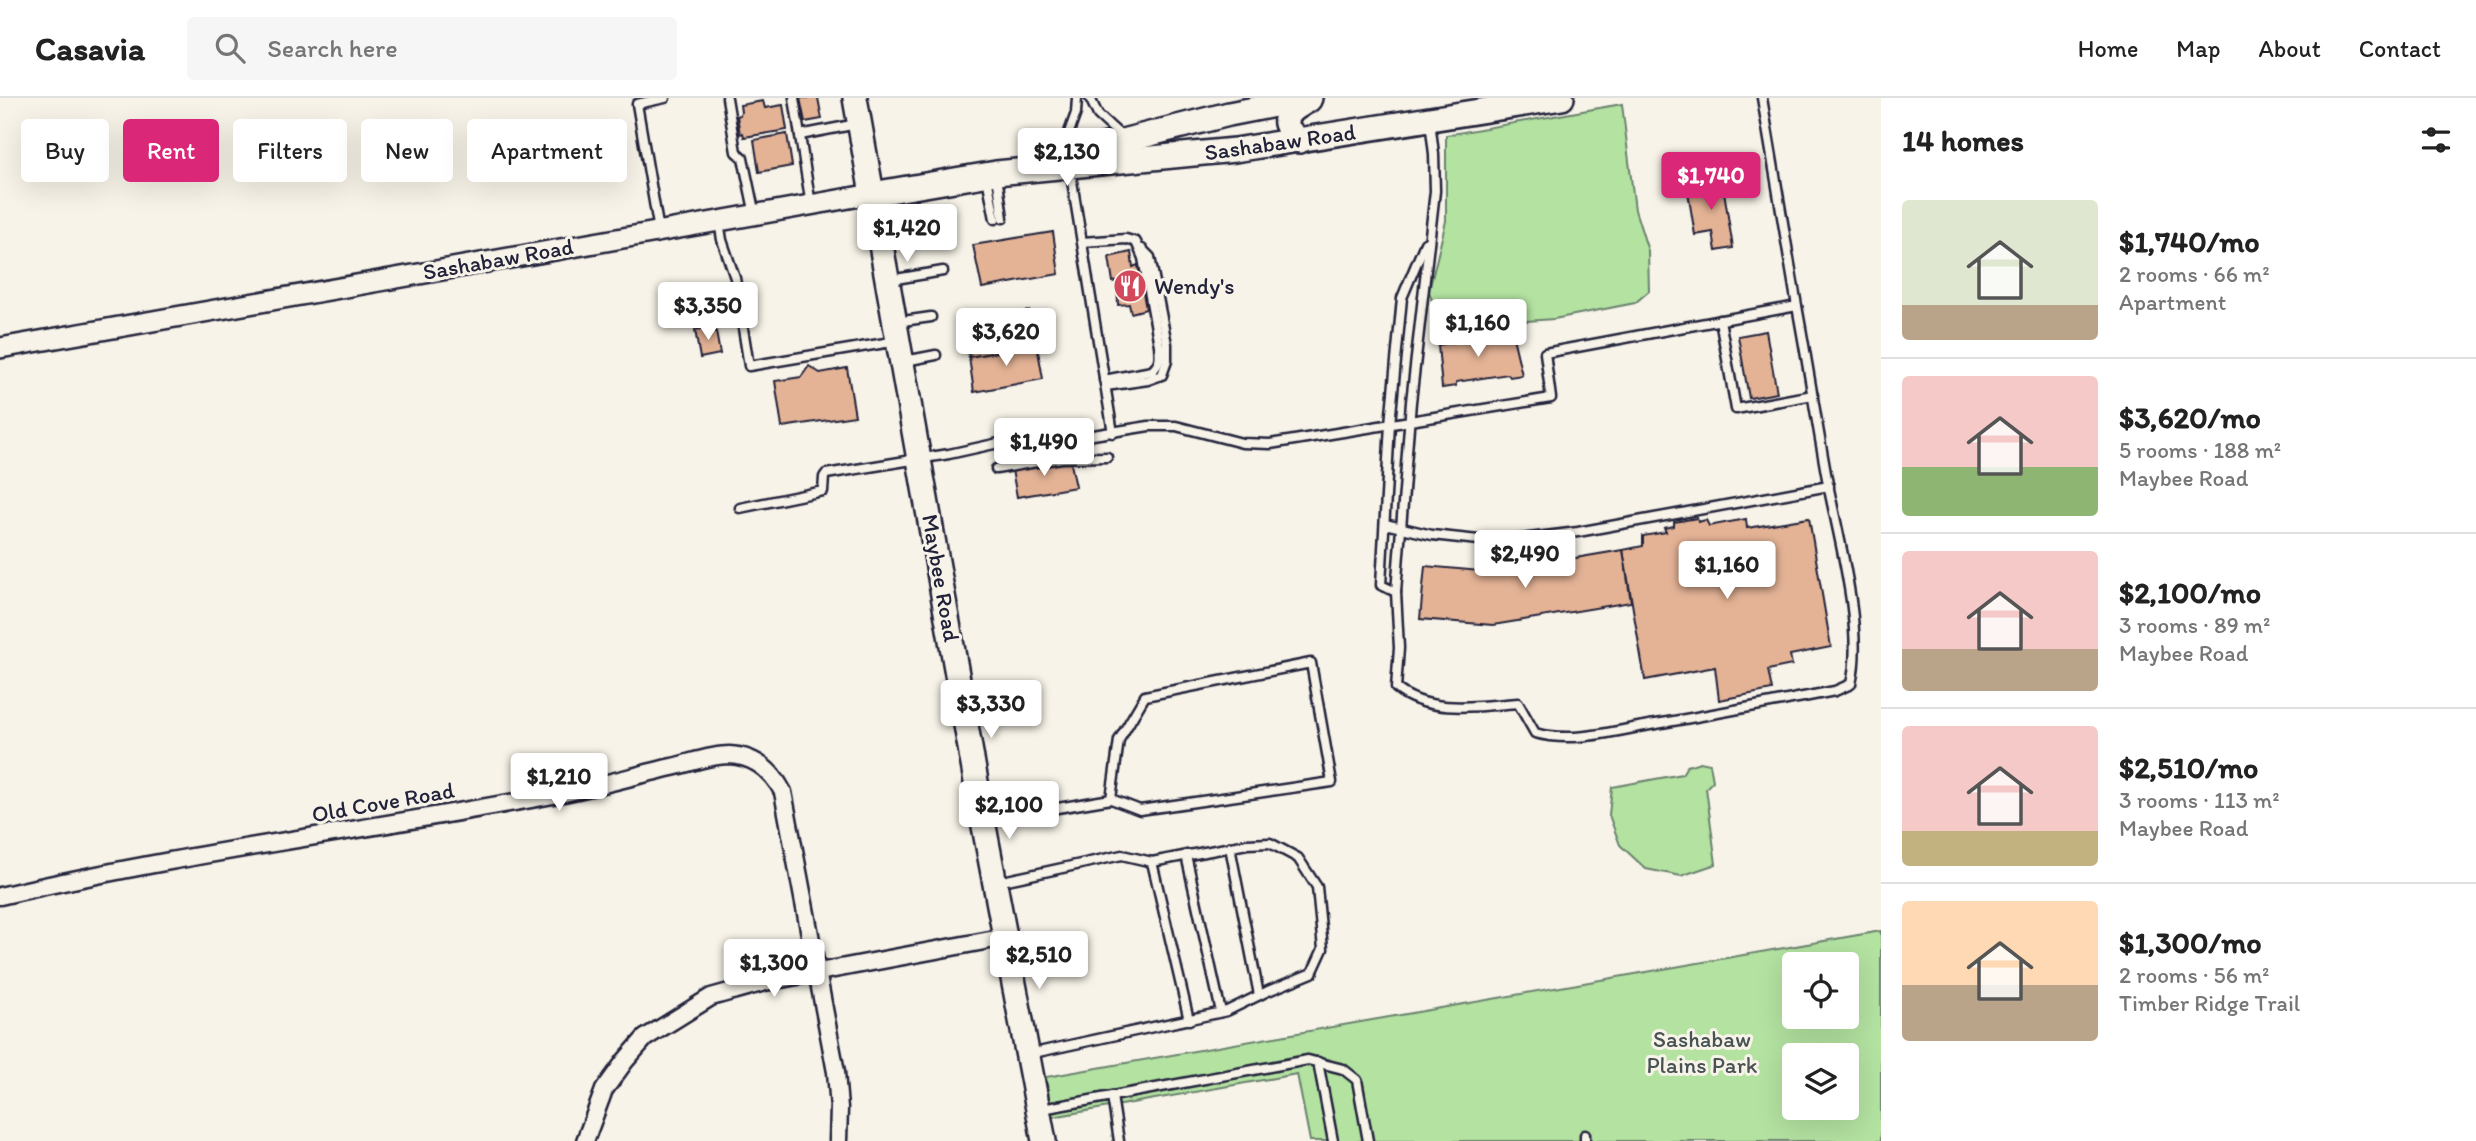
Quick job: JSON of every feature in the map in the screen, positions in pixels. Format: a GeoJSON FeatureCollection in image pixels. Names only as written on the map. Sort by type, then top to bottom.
{"type":"FeatureCollection","features":[{"type":"Feature","properties":{"kind":"main road","name":"Maybee Road"},"geometry":{"type":"LineString","coordinates":[[855,98],[983,821],[1044,1141]]}},
{"type":"Feature","properties":{"kind":"main road","name":"Sashabaw Road"},"geometry":{"type":"LineString","coordinates":[[872,194],[1065,162],[1235,150],[1300,141],[1562,98]]}},
{"type":"Feature","properties":{"kind":"main road","name":"Sashabaw Road"},"geometry":{"type":"LineString","coordinates":[[1065,162],[1126,140],[1301,99]]}},
{"type":"Feature","properties":{"kind":"main road"},"geometry":{"type":"LineString","coordinates":[[1300,141],[1286,129],[1286,119],[1301,99]]}},
{"type":"Feature","properties":{"kind":"street","name":"Sashabaw Road"},"geometry":{"type":"LineString","coordinates":[[0,348],[872,194]]}},
{"type":"Feature","properties":{"kind":"street","name":"Old Cove Road"},"geometry":{"type":"LineString","coordinates":[[0,896],[94,874],[557,795],[700,760],[730,755],[746,759],[765,767],[783,792],[836,1072],[838,1141]]}},
{"type":"Feature","properties":{"kind":"street"},"geometry":{"type":"LineString","coordinates":[[585,1141],[604,1090],[645,1038],[711,997],[765,982],[1006,937]]}},
{"type":"Feature","properties":{"kind":"lane"},"geometry":{"type":"LineString","coordinates":[[659,231],[637,104],[665,98]]}},
{"type":"Feature","properties":{"kind":"lane"},"geometry":{"type":"LineString","coordinates":[[727,98],[736,152],[743,158],[755,215]]}},
{"type":"Feature","properties":{"kind":"lane"},"geometry":{"type":"LineString","coordinates":[[794,98],[811,205]]}},
{"type":"Feature","properties":{"kind":"lane"},"geometry":{"type":"LineString","coordinates":[[1077,98],[1065,162],[1082,242],[1113,433]]}},
{"type":"Feature","properties":{"kind":"lane"},"geometry":{"type":"LineString","coordinates":[[1090,98],[1098,115],[1126,140]]}},
{"type":"Feature","properties":{"kind":"lane"},"geometry":{"type":"LineString","coordinates":[[1430,121],[1435,191],[1401,527],[1396,592],[1399,648],[1396,688],[1408,698],[1445,706],[1518,703],[1535,733],[1552,738],[1616,731],[1835,691],[1851,684],[1854,671],[1854,631],[1762,98]]}},
{"type":"Feature","properties":{"kind":"lane"},"geometry":{"type":"LineString","coordinates":[[800,135],[860,124]]}},
{"type":"Feature","properties":{"kind":"lane"},"geometry":{"type":"LineString","coordinates":[[991,174],[999,219]]}},
{"type":"Feature","properties":{"kind":"lane"},"geometry":{"type":"LineString","coordinates":[[719,221],[722,240],[735,278],[749,366],[899,342],[936,355]]}},
{"type":"Feature","properties":{"kind":"lane"},"geometry":{"type":"LineString","coordinates":[[1396,592],[1381,585],[1390,424],[1402,298],[1429,234]]}},
{"type":"Feature","properties":{"kind":"lane"},"geometry":{"type":"LineString","coordinates":[[1082,242],[1126,239],[1136,242],[1143,258],[1161,358],[1152,371],[1105,383]]}},
{"type":"Feature","properties":{"kind":"lane"},"geometry":{"type":"LineString","coordinates":[[888,280],[943,271]]}},
{"type":"Feature","properties":{"kind":"lane"},"geometry":{"type":"LineString","coordinates":[[740,508],[823,491],[824,477],[827,474],[1039,436],[1113,433],[1149,426],[1176,426],[1242,443],[1270,444],[1551,398],[1545,353],[1797,306]]}},
{"type":"Feature","properties":{"kind":"lane"},"geometry":{"type":"LineString","coordinates":[[899,342],[930,317]]}},
{"type":"Feature","properties":{"kind":"lane"},"geometry":{"type":"LineString","coordinates":[[1720,320],[1736,409],[1813,395]]}},
{"type":"Feature","properties":{"kind":"lane"},"geometry":{"type":"LineString","coordinates":[[996,469],[1061,458],[1107,457]]}},
{"type":"Feature","properties":{"kind":"lane"},"geometry":{"type":"LineString","coordinates":[[1385,524],[1432,535],[1497,542],[1578,532],[1829,486]]}},
{"type":"Feature","properties":{"kind":"lane"},"geometry":{"type":"LineString","coordinates":[[983,821],[1111,799],[1140,810],[1332,782],[1311,663],[1145,696],[1119,740],[1111,799]]}},
{"type":"Feature","properties":{"kind":"lane"},"geometry":{"type":"LineString","coordinates":[[995,883],[1122,855],[1152,862],[1230,847],[1270,843],[1298,858],[1317,887],[1323,949],[1312,973],[1221,1012],[1029,1054]]}},
{"type":"Feature","properties":{"kind":"lane"},"geometry":{"type":"LineString","coordinates":[[1230,847],[1258,995]]}},
{"type":"Feature","properties":{"kind":"lane"},"geometry":{"type":"LineString","coordinates":[[1186,855],[1221,1012]]}},
{"type":"Feature","properties":{"kind":"lane"},"geometry":{"type":"LineString","coordinates":[[1152,862],[1189,1020]]}},
{"type":"Feature","properties":{"kind":"lane"},"geometry":{"type":"LineString","coordinates":[[1039,1110],[1308,1060],[1343,1069],[1356,1080],[1368,1141]]}},
{"type":"Feature","properties":{"kind":"lane"},"geometry":{"type":"LineString","coordinates":[[1318,1062],[1333,1141]]}},
{"type":"Feature","properties":{"kind":"lane"},"geometry":{"type":"LineString","coordinates":[[1112,1096],[1119,1141]]}},
{"type":"Feature","properties":{"kind":"green space"},"geometry":{"type":"Polygon","coordinates":[[[1622,104],[1635,210],[1648,251],[1649,291],[1635,303],[1554,319],[1448,327],[1438,320],[1429,291],[1446,221],[1446,135],[1622,104]]]}},
{"type":"Feature","properties":{"kind":"green space"},"geometry":{"type":"Polygon","coordinates":[[[1700,762],[1710,764],[1713,781],[1706,788],[1716,864],[1681,876],[1646,869],[1620,845],[1609,815],[1612,787],[1682,774],[1687,766],[1700,762]]]}},
{"type":"Feature","properties":{"kind":"green space","name":"Sashabaw Plains Park"},"geometry":{"type":"Polygon","coordinates":[[[1881,931],[1881,1141],[1310,1141],[1297,1074],[1052,1117],[1046,1077],[1881,931]]]}},
{"type":"Feature","properties":{"kind":"building"},"geometry":{"type":"Polygon","coordinates":[[[800,98],[818,98],[822,119],[805,122],[800,98]]]}},
{"type":"Feature","properties":{"kind":"building"},"geometry":{"type":"Polygon","coordinates":[[[763,101],[765,108],[783,105],[787,130],[744,137],[743,133],[740,134],[737,116],[741,112],[740,105],[763,101]]]}},
{"type":"Feature","properties":{"kind":"building"},"geometry":{"type":"Polygon","coordinates":[[[787,134],[792,166],[759,172],[754,140],[787,134]]]}},
{"type":"Feature","properties":{"kind":"building"},"geometry":{"type":"Polygon","coordinates":[[[1722,179],[1733,248],[1716,251],[1713,232],[1695,235],[1687,186],[1722,179]]]}},
{"type":"Feature","properties":{"kind":"building"},"geometry":{"type":"Polygon","coordinates":[[[1053,232],[1059,274],[982,288],[973,245],[1053,232]]]}},
{"type":"Feature","properties":{"kind":"building","name":"Wendy's"},"geometry":{"type":"Polygon","coordinates":[[[1131,252],[1133,267],[1138,265],[1146,309],[1131,313],[1129,304],[1118,305],[1117,281],[1113,282],[1109,257],[1131,252]]]}},
{"type":"Feature","properties":{"kind":"building"},"geometry":{"type":"Polygon","coordinates":[[[699,294],[701,297],[721,294],[724,312],[711,314],[712,321],[696,323],[691,295],[699,294]]]}},
{"type":"Feature","properties":{"kind":"building"},"geometry":{"type":"Polygon","coordinates":[[[1029,311],[1032,333],[1036,332],[1037,345],[969,357],[963,322],[1029,311]]]}},
{"type":"Feature","properties":{"kind":"building"},"geometry":{"type":"Polygon","coordinates":[[[715,326],[720,354],[700,358],[695,330],[715,326]]]}},
{"type":"Feature","properties":{"kind":"building"},"geometry":{"type":"Polygon","coordinates":[[[1766,331],[1777,393],[1749,398],[1738,336],[1766,331]]]}},
{"type":"Feature","properties":{"kind":"building"},"geometry":{"type":"Polygon","coordinates":[[[1512,333],[1522,375],[1510,377],[1508,374],[1456,382],[1456,386],[1442,388],[1438,345],[1512,333]]]}},
{"type":"Feature","properties":{"kind":"building"},"geometry":{"type":"Polygon","coordinates":[[[1037,345],[1043,379],[974,392],[969,357],[1037,345]]]}},
{"type":"Feature","properties":{"kind":"building"},"geometry":{"type":"Polygon","coordinates":[[[809,366],[820,373],[847,368],[855,416],[782,427],[775,381],[801,377],[809,366]]]}},
{"type":"Feature","properties":{"kind":"building"},"geometry":{"type":"Polygon","coordinates":[[[1070,459],[1076,487],[1017,497],[1012,470],[1070,459]]]}},
{"type":"Feature","properties":{"kind":"building"},"geometry":{"type":"Polygon","coordinates":[[[1697,518],[1698,522],[1706,520],[1709,526],[1746,519],[1747,528],[1809,518],[1831,647],[1790,655],[1792,665],[1768,670],[1772,690],[1719,700],[1715,667],[1645,680],[1623,550],[1643,546],[1643,536],[1666,532],[1664,528],[1674,526],[1674,522],[1697,518]]]}},
{"type":"Feature","properties":{"kind":"building"},"geometry":{"type":"Polygon","coordinates":[[[1623,550],[1631,602],[1493,625],[1420,619],[1425,566],[1492,572],[1623,550]]]}},
{"type":"Feature","properties":{"kind":"place","name":"Wendy's"},"geometry":{"type":"Point","coordinates":[1130,286]}}]}
